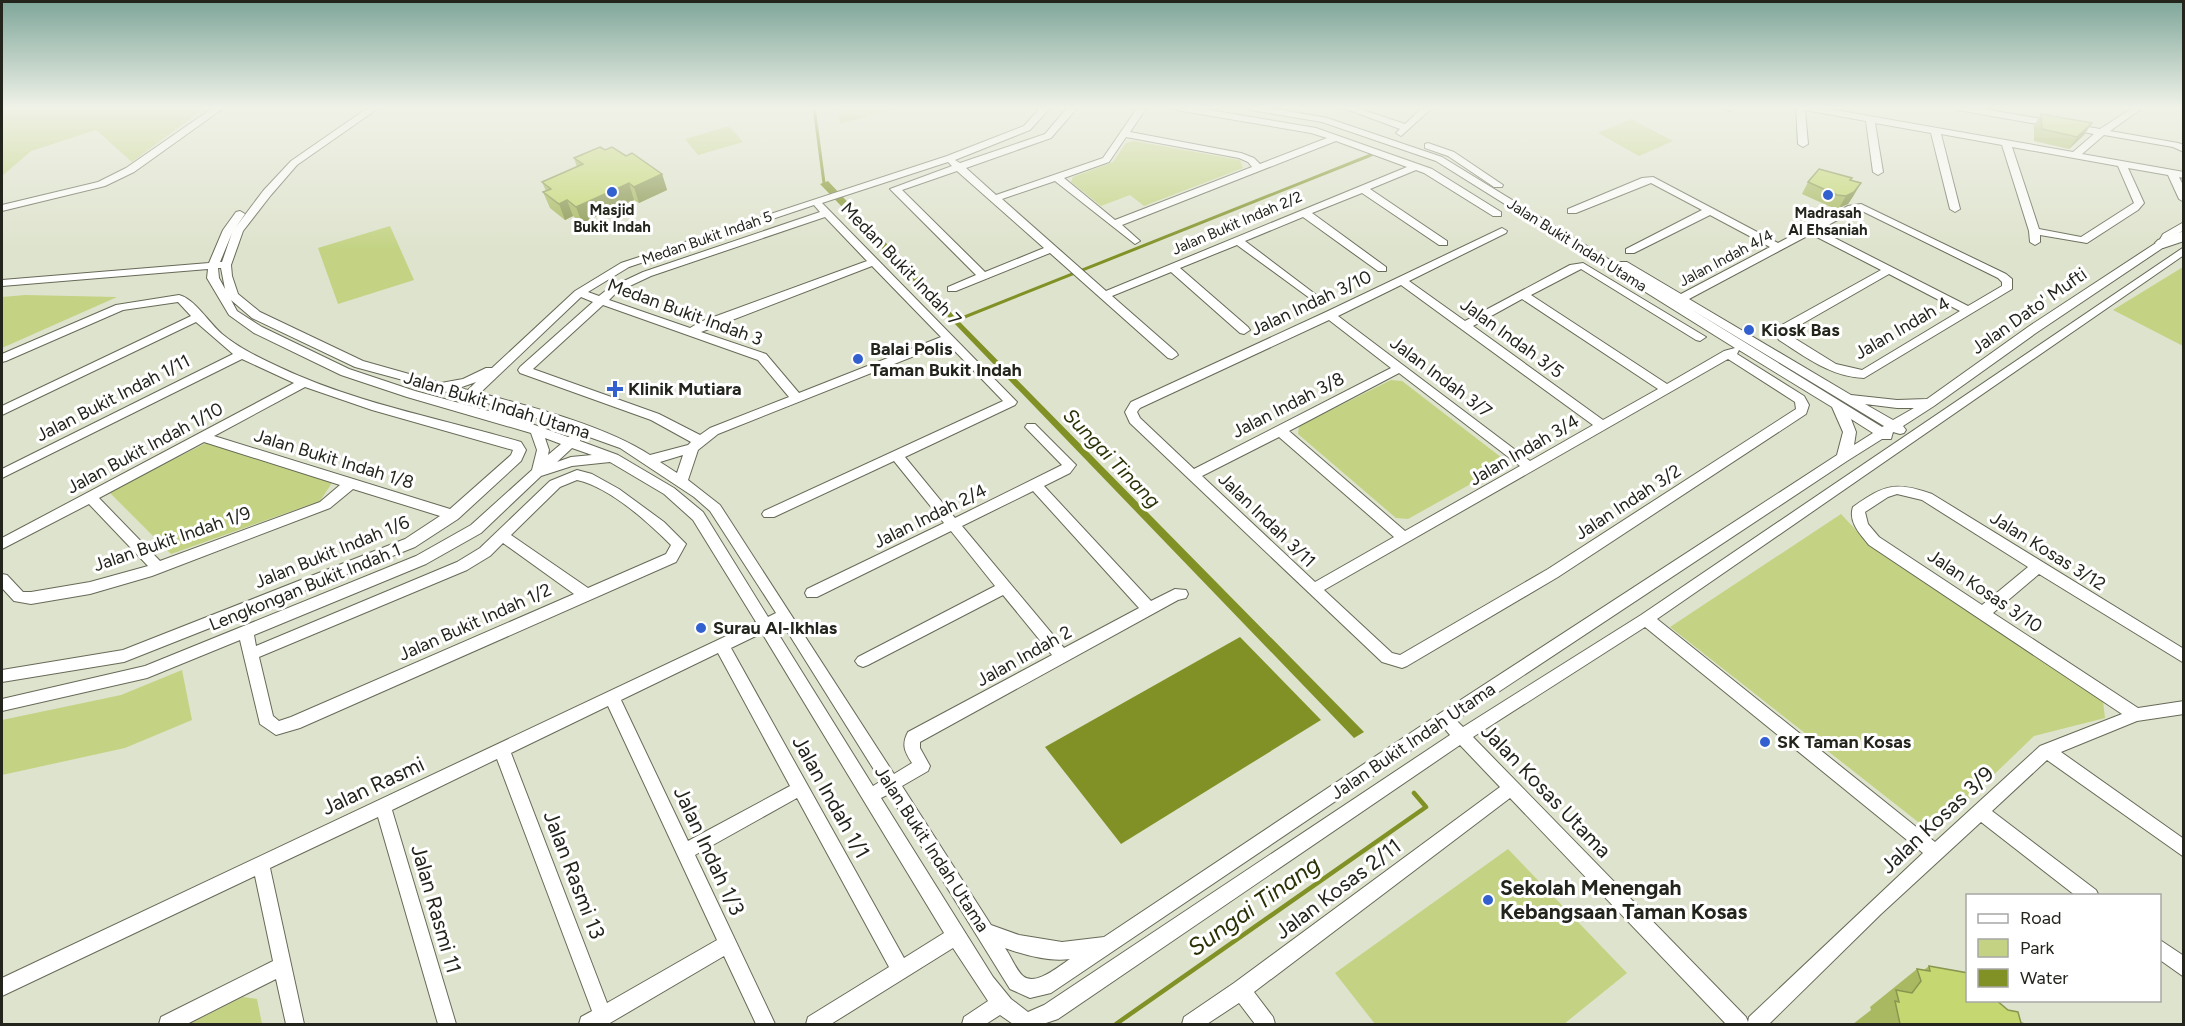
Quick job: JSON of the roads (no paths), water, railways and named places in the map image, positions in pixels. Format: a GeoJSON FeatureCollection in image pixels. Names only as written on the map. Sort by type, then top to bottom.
{"type":"FeatureCollection","features":[{"type":"Feature","properties":{"kind":"highway"},"geometry":{"type":"LineString","coordinates":[[2163,243],[2184,235]]}},
{"type":"Feature","properties":{"kind":"street"},"geometry":{"type":"LineString","coordinates":[[2,208],[101,184],[130,170],[152,155]]}},
{"type":"Feature","properties":{"kind":"street"},"geometry":{"type":"LineString","coordinates":[[219,266],[228,230],[282,163],[294,155]]}},
{"type":"Feature","properties":{"kind":"street"},"geometry":{"type":"LineString","coordinates":[[219,266],[238,231],[267,193],[294,163],[306,155]]}},
{"type":"Feature","properties":{"kind":"street"},"geometry":{"type":"LineString","coordinates":[[458,407],[579,293],[607,274],[625,265],[958,155]]}},
{"type":"Feature","properties":{"kind":"street"},"geometry":{"type":"LineString","coordinates":[[983,276],[896,189],[994,155]]}},
{"type":"Feature","properties":{"kind":"street"},"geometry":{"type":"LineString","coordinates":[[996,198],[1106,160],[1110,155]]}},
{"type":"Feature","properties":{"kind":"street"},"geometry":{"type":"LineString","coordinates":[[1235,155],[1251,160],[1259,169]]}},
{"type":"Feature","properties":{"kind":"street"},"geometry":{"type":"LineString","coordinates":[[1114,224],[1294,155]]}},
{"type":"Feature","properties":{"kind":"street"},"geometry":{"type":"LineString","coordinates":[[1382,155],[1428,171],[1497,214]]}},
{"type":"Feature","properties":{"kind":"street","name":"Jalan Bukit Indah Utama"},"geometry":{"type":"LineString","coordinates":[[1431,155],[1676,302],[1740,348],[1836,398],[1888,429],[1907,441],[1646,619],[1461,736],[1051,1012],[1024,1023],[1001,1003],[956,936],[763,626],[698,516],[669,491],[613,458],[536,429],[345,372],[258,330],[233,313],[213,278],[219,266],[226,276],[233,296],[256,315],[359,364],[493,401],[583,429],[625,445],[681,482],[715,508],[1017,982],[1030,988],[1044,986],[1109,944],[1445,719],[1888,429]]}},
{"type":"Feature","properties":{"kind":"street"},"geometry":{"type":"LineString","coordinates":[[1875,155],[1878,172]]}},
{"type":"Feature","properties":{"kind":"street"},"geometry":{"type":"LineString","coordinates":[[1941,155],[1955,209]]}},
{"type":"Feature","properties":{"kind":"street"},"geometry":{"type":"LineString","coordinates":[[2010,155],[2035,236],[2083,241],[2139,203],[2121,165]]}},
{"type":"Feature","properties":{"kind":"street"},"geometry":{"type":"LineString","coordinates":[[2068,155],[2184,175]]}},
{"type":"Feature","properties":{"kind":"street"},"geometry":{"type":"LineString","coordinates":[[950,158],[1172,355]]}},
{"type":"Feature","properties":{"kind":"street","name":"Jalan Bukit Indah 2/2"},"geometry":{"type":"LineString","coordinates":[[1106,296],[1415,167]]}},
{"type":"Feature","properties":{"kind":"street"},"geometry":{"type":"LineString","coordinates":[[2172,172],[2184,199]]}},
{"type":"Feature","properties":{"kind":"street"},"geometry":{"type":"LineString","coordinates":[[1058,178],[1135,241]]}},
{"type":"Feature","properties":{"kind":"street"},"geometry":{"type":"LineString","coordinates":[[1572,211],[1646,180],[1653,180],[1778,248]]}},
{"type":"Feature","properties":{"kind":"street"},"geometry":{"type":"LineString","coordinates":[[1362,188],[1443,243]]}},
{"type":"Feature","properties":{"kind":"street","name":"Medan Bukit Indah 7"},"geometry":{"type":"LineString","coordinates":[[815,201],[1011,402],[897,456]]}},
{"type":"Feature","properties":{"kind":"street","name":"Jalan Indah 4/4"},"geometry":{"type":"LineString","coordinates":[[1676,302],[1852,208],[1861,207],[2008,281]]}},
{"type":"Feature","properties":{"kind":"street"},"geometry":{"type":"LineString","coordinates":[[1630,251],[1710,210]]}},
{"type":"Feature","properties":{"kind":"street"},"geometry":{"type":"LineString","coordinates":[[1303,212],[1382,268]]}},
{"type":"Feature","properties":{"kind":"street","name":"Medan Bukit Indah 5"},"geometry":{"type":"LineString","coordinates":[[696,445],[655,417],[524,370],[613,290],[647,274],[826,213]]}},
{"type":"Feature","properties":{"kind":"street","name":"Jalan Dato' Mufti"},"geometry":{"type":"LineString","coordinates":[[1888,429],[1930,403],[2163,243],[2167,236],[2184,225]]}},
{"type":"Feature","properties":{"kind":"street"},"geometry":{"type":"LineString","coordinates":[[1811,230],[1967,310]]}},
{"type":"Feature","properties":{"kind":"street","name":"Jalan Indah 3/10"},"geometry":{"type":"LineString","coordinates":[[1135,405],[1330,315],[1502,231]]}},
{"type":"Feature","properties":{"kind":"street"},"geometry":{"type":"LineString","coordinates":[[1237,240],[1315,299]]}},
{"type":"Feature","properties":{"kind":"street"},"geometry":{"type":"LineString","coordinates":[[952,289],[1051,249]]}},
{"type":"Feature","properties":{"kind":"street","name":"Jalan Dato' Mufti"},"geometry":{"type":"LineString","coordinates":[[1907,441],[2184,250]]}},
{"type":"Feature","properties":{"kind":"street"},"geometry":{"type":"LineString","coordinates":[[692,332],[704,325],[874,262]]}},
{"type":"Feature","properties":{"kind":"street"},"geometry":{"type":"LineString","coordinates":[[2,284],[219,266]]}},
{"type":"Feature","properties":{"kind":"street"},"geometry":{"type":"LineString","coordinates":[[1464,326],[1574,267],[1582,266],[1700,337]]}},
{"type":"Feature","properties":{"kind":"street"},"geometry":{"type":"LineString","coordinates":[[1172,267],[1244,330]]}},
{"type":"Feature","properties":{"kind":"street","name":"Jalan Indah 4"},"geometry":{"type":"LineString","coordinates":[[1889,270],[1780,332],[1783,337],[1841,371],[1853,375],[1864,374],[2008,287],[2008,281]]}},
{"type":"Feature","properties":{"kind":"street","name":"Jalan Indah 3/5"},"geometry":{"type":"LineString","coordinates":[[1401,280],[1603,426]]}},
{"type":"Feature","properties":{"kind":"street","name":"Medan Bukit Indah 3"},"geometry":{"type":"LineString","coordinates":[[579,293],[762,357],[797,398]]}},
{"type":"Feature","properties":{"kind":"street"},"geometry":{"type":"LineString","coordinates":[[1522,294],[1667,389]]}},
{"type":"Feature","properties":{"kind":"street"},"geometry":{"type":"LineString","coordinates":[[2,358],[120,307],[179,298],[186,301],[198,317],[242,354],[304,383]]}},
{"type":"Feature","properties":{"kind":"street","name":"Jalan Indah 3/7"},"geometry":{"type":"LineString","coordinates":[[1330,315],[1530,467]]}},
{"type":"Feature","properties":{"kind":"street"},"geometry":{"type":"LineString","coordinates":[[2,411],[198,317]]}},
{"type":"Feature","properties":{"kind":"street"},"geometry":{"type":"LineString","coordinates":[[649,460],[696,445],[714,431],[948,338]]}},
{"type":"Feature","properties":{"kind":"street","name":"Jalan Indah 3/4"},"geometry":{"type":"LineString","coordinates":[[1314,589],[1740,348]]}},
{"type":"Feature","properties":{"kind":"street","name":"Jalan Indah 3/2"},"geometry":{"type":"LineString","coordinates":[[1387,658],[1402,662],[1533,585],[1802,411],[1803,405],[1800,399],[1740,348]]}},
{"type":"Feature","properties":{"kind":"street","name":"Jalan Bukit Indah 1/11"},"geometry":{"type":"LineString","coordinates":[[2,474],[242,354]]}},
{"type":"Feature","properties":{"kind":"street"},"geometry":{"type":"LineString","coordinates":[[435,385],[465,383],[504,364]]}},
{"type":"Feature","properties":{"kind":"street"},"geometry":{"type":"LineString","coordinates":[[493,401],[489,393],[490,381],[504,364]]}},
{"type":"Feature","properties":{"kind":"street","name":"Jalan Indah 3/8"},"geometry":{"type":"LineString","coordinates":[[1194,475],[1400,368]]}},
{"type":"Feature","properties":{"kind":"street","name":"Jalan Bukit Indah 1/10"},"geometry":{"type":"LineString","coordinates":[[2,543],[205,438],[304,383]]}},
{"type":"Feature","properties":{"kind":"street","name":"Jalan Bukit Indah 1/6"},"geometry":{"type":"LineString","coordinates":[[2,676],[124,656],[410,543],[437,528],[453,515],[516,458],[520,450],[516,445],[410,416],[304,383]]}},
{"type":"Feature","properties":{"kind":"street"},"geometry":{"type":"LineString","coordinates":[[1842,458],[1850,440],[1836,398],[1889,404],[1930,403]]}},
{"type":"Feature","properties":{"kind":"street","name":"Jalan Indah 3/11"},"geometry":{"type":"LineString","coordinates":[[1135,405],[1131,412],[1134,420],[1387,658]]}},
{"type":"Feature","properties":{"kind":"street","name":"Jalan Indah 2/4"},"geometry":{"type":"LineString","coordinates":[[812,594],[1065,470],[1071,465],[1031,427]]}},
{"type":"Feature","properties":{"kind":"street"},"geometry":{"type":"LineString","coordinates":[[536,429],[543,450],[537,473]]}},
{"type":"Feature","properties":{"kind":"street","name":"Lengkongan Bukit Indah 1"},"geometry":{"type":"LineString","coordinates":[[2,705],[147,672],[421,560],[476,530],[583,429]]}},
{"type":"Feature","properties":{"kind":"street"},"geometry":{"type":"LineString","coordinates":[[1279,430],[1404,538]]}},
{"type":"Feature","properties":{"kind":"street","name":"Jalan Bukit Indah 1/8"},"geometry":{"type":"LineString","coordinates":[[205,438],[453,515]]}},
{"type":"Feature","properties":{"kind":"street"},"geometry":{"type":"LineString","coordinates":[[681,482],[696,445]]}},
{"type":"Feature","properties":{"kind":"street"},"geometry":{"type":"LineString","coordinates":[[769,514],[897,456],[1062,657]]}},
{"type":"Feature","properties":{"kind":"street"},"geometry":{"type":"LineString","coordinates":[[537,473],[571,462],[613,458]]}},
{"type":"Feature","properties":{"kind":"street","name":"Jalan Bukit Indah 1/2"},"geometry":{"type":"LineString","coordinates":[[252,654],[266,719],[276,728],[294,723],[671,558],[679,544],[665,529],[605,486],[579,475],[568,477],[555,484],[503,536]]}},
{"type":"Feature","properties":{"kind":"street","name":"Jalan Bukit Indah 1/9"},"geometry":{"type":"LineString","coordinates":[[2,579],[19,597],[31,598],[90,588],[158,568],[325,505],[351,483]]}},
{"type":"Feature","properties":{"kind":"street"},"geometry":{"type":"LineString","coordinates":[[1035,484],[1149,609]]}},
{"type":"Feature","properties":{"kind":"street","name":"Jalan Kosas 3/12"},"geometry":{"type":"LineString","coordinates":[[1888,489],[1910,490],[1927,497],[2184,657]]}},
{"type":"Feature","properties":{"kind":"street","name":"Jalan Kosas 3/10"},"geometry":{"type":"LineString","coordinates":[[1888,489],[1858,510],[1861,526],[1874,541],[2136,715]]}},
{"type":"Feature","properties":{"kind":"street"},"geometry":{"type":"LineString","coordinates":[[90,496],[158,568]]}},
{"type":"Feature","properties":{"kind":"street"},"geometry":{"type":"LineString","coordinates":[[246,633],[252,654],[462,566],[485,552],[503,536],[585,594]]}},
{"type":"Feature","properties":{"kind":"street"},"geometry":{"type":"LineString","coordinates":[[1983,613],[2038,567]]}},
{"type":"Feature","properties":{"kind":"street"},"geometry":{"type":"LineString","coordinates":[[863,661],[1005,587]]}},
{"type":"Feature","properties":{"kind":"street","name":"Jalan Indah 2"},"geometry":{"type":"LineString","coordinates":[[890,784],[922,766],[912,749],[911,742],[914,737],[1149,609],[1182,594]]}},
{"type":"Feature","properties":{"kind":"street","name":"Jalan Rasmi"},"geometry":{"type":"LineString","coordinates":[[2,987],[785,615]]}},
{"type":"Feature","properties":{"kind":"street"},"geometry":{"type":"LineString","coordinates":[[1646,619],[1935,852]]}},
{"type":"Feature","properties":{"kind":"street","name":"Jalan Indah 1/1"},"geometry":{"type":"LineString","coordinates":[[722,646],[901,970]]}},
{"type":"Feature","properties":{"kind":"street","name":"Jalan Indah 1/3"},"geometry":{"type":"LineString","coordinates":[[612,698],[766,1024]]}},
{"type":"Feature","properties":{"kind":"street","name":"Jalan Kosas 3/9"},"geometry":{"type":"LineString","coordinates":[[1756,1024],[1935,852],[2046,752],[2136,715],[2184,707]]}},
{"type":"Feature","properties":{"kind":"street","name":"Jalan Kosas Utama"},"geometry":{"type":"LineString","coordinates":[[1445,719],[1739,1024]]}},
{"type":"Feature","properties":{"kind":"street","name":"Jalan Rasmi 13"},"geometry":{"type":"LineString","coordinates":[[502,750],[596,1020]]}},
{"type":"Feature","properties":{"kind":"street"},"geometry":{"type":"LineString","coordinates":[[2046,752],[2183,849]]}},
{"type":"Feature","properties":{"kind":"street"},"geometry":{"type":"LineString","coordinates":[[870,796],[890,784]]}},
{"type":"Feature","properties":{"kind":"street"},"geometry":{"type":"LineString","coordinates":[[685,852],[801,788]]}},
{"type":"Feature","properties":{"kind":"street","name":"Jalan Kosas 2/11"},"geometry":{"type":"LineString","coordinates":[[1191,1024],[1241,990],[1511,788]]}},
{"type":"Feature","properties":{"kind":"street","name":"Jalan Rasmi 11"},"geometry":{"type":"LineString","coordinates":[[383,806],[447,1024]]}},
{"type":"Feature","properties":{"kind":"street"},"geometry":{"type":"LineString","coordinates":[[1980,811],[2087,894]]}},
{"type":"Feature","properties":{"kind":"street"},"geometry":{"type":"LineString","coordinates":[[261,864],[295,1024]]}},
{"type":"Feature","properties":{"kind":"street"},"geometry":{"type":"LineString","coordinates":[[985,932],[1018,944],[1062,951],[1109,944]]}},
{"type":"Feature","properties":{"kind":"street"},"geometry":{"type":"LineString","coordinates":[[814,1024],[956,936]]}},
{"type":"Feature","properties":{"kind":"street"},"geometry":{"type":"LineString","coordinates":[[596,1020],[728,944]]}},
{"type":"Feature","properties":{"kind":"street"},"geometry":{"type":"LineString","coordinates":[[2161,951],[2184,968]]}},
{"type":"Feature","properties":{"kind":"street"},"geometry":{"type":"LineString","coordinates":[[168,1024],[282,966]]}},
{"type":"Feature","properties":{"kind":"street"},"geometry":{"type":"LineString","coordinates":[[1241,990],[1266,1024]]}},
{"type":"Feature","properties":{"kind":"street"},"geometry":{"type":"LineString","coordinates":[[971,1024],[1001,1003]]}},
{"type":"Feature","properties":{"kind":"water"},"geometry":{"type":"Polygon","coordinates":[[[828,181],[958,320],[1364,732],[1354,738],[820,184],[828,181]]]}},
{"type":"Feature","properties":{"kind":"water"},"geometry":{"type":"Polygon","coordinates":[[[1240,637],[1321,720],[1121,844],[1045,747],[1240,637]]]}},
{"type":"Feature","properties":{"kind":"waterway","name":"Sungai Tinang"},"geometry":{"type":"LineString","coordinates":[[820,155],[824,183]]}},
{"type":"Feature","properties":{"kind":"waterway"},"geometry":{"type":"LineString","coordinates":[[957,320],[1371,155]]}},
{"type":"Feature","properties":{"kind":"waterway","name":"Sungai Tinang"},"geometry":{"type":"LineString","coordinates":[[1116,1024],[1426,807],[1414,793]]}},
{"type":"Feature","properties":{"kind":"place","name":"Masjid Bukit Indah"},"geometry":{"type":"Point","coordinates":[612,192]}},
{"type":"Feature","properties":{"kind":"place","name":"Madrasah Al Ehsaniah"},"geometry":{"type":"Point","coordinates":[1828,195]}},
{"type":"Feature","properties":{"kind":"place","name":"Kiosk Bas"},"geometry":{"type":"Point","coordinates":[1749,330]}},
{"type":"Feature","properties":{"kind":"place","name":"Balai Polis Taman Bukit Indah"},"geometry":{"type":"Point","coordinates":[858,359]}},
{"type":"Feature","properties":{"kind":"place","name":"Klinik Mutiara"},"geometry":{"type":"Point","coordinates":[615,389]}},
{"type":"Feature","properties":{"kind":"place","name":"Surau Al-Ikhlas"},"geometry":{"type":"Point","coordinates":[701,628]}},
{"type":"Feature","properties":{"kind":"place","name":"SK Taman Kosas"},"geometry":{"type":"Point","coordinates":[1765,742]}},
{"type":"Feature","properties":{"kind":"place","name":"Sekolah Menengah Kebangsaan Taman Kosas"},"geometry":{"type":"Point","coordinates":[1488,900]}}]}
